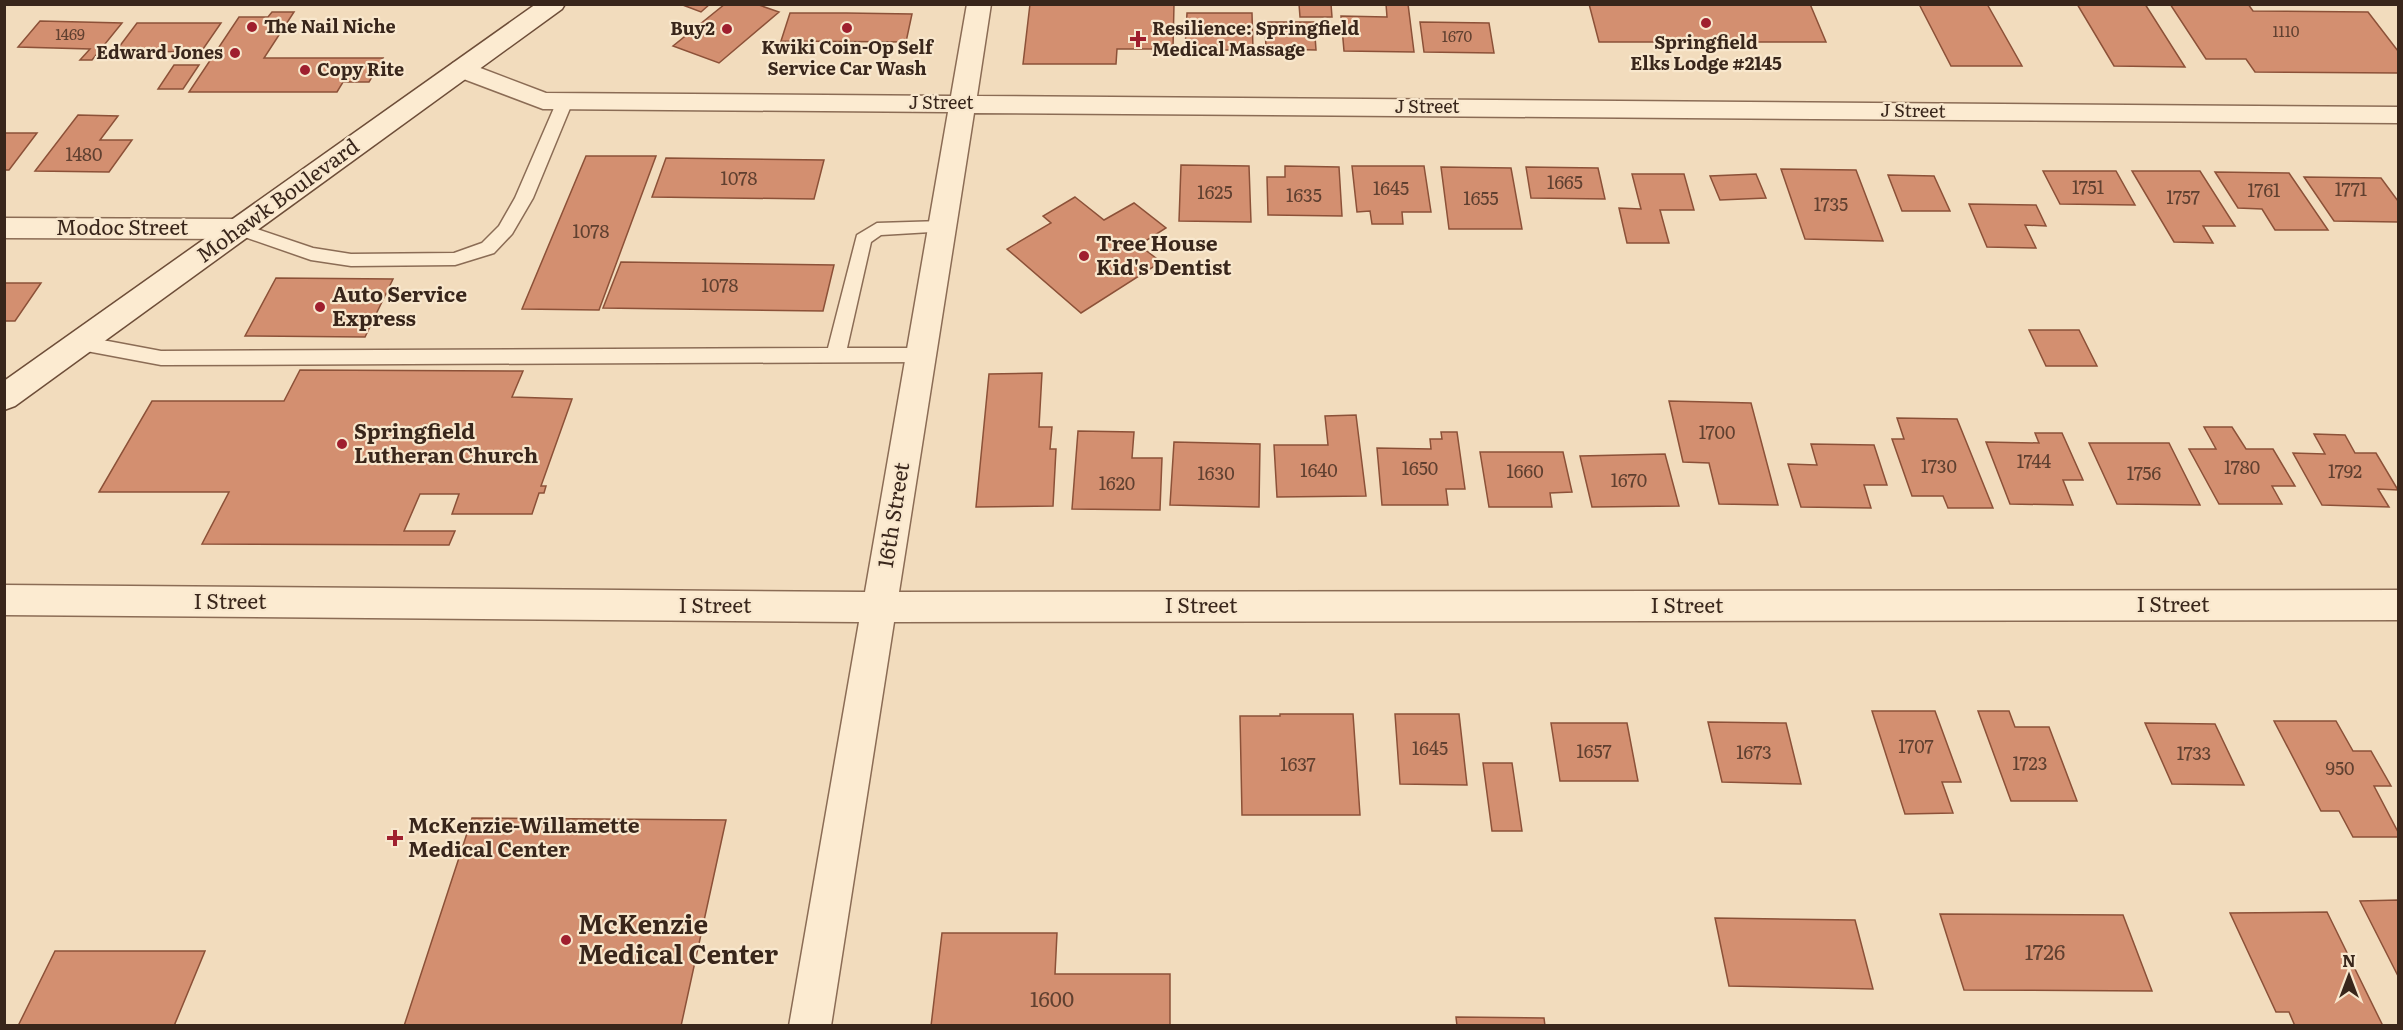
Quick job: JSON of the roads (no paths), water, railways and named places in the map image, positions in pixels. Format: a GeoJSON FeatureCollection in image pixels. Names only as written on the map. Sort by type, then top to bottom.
{"type":"FeatureCollection","features":[{"type":"Feature","properties":{"kind":"street","name":"Mohawk Boulevard"},"geometry":{"type":"LineString","coordinates":[[4,398],[553,4]]}},
{"type":"Feature","properties":{"kind":"street","name":"16th Street"},"geometry":{"type":"LineString","coordinates":[[810,1026],[980,4]]}},
{"type":"Feature","properties":{"kind":"street","name":"J Street"},"geometry":{"type":"LineString","coordinates":[[462,69],[543,101],[2398,115]]}},
{"type":"Feature","properties":{"kind":"street","name":"Modoc Street"},"geometry":{"type":"LineString","coordinates":[[4,228],[239,228]]}},
{"type":"Feature","properties":{"kind":"street","name":"I Street"},"geometry":{"type":"LineString","coordinates":[[4,600],[879,607],[2398,605]]}},
{"type":"Feature","properties":{"kind":"lane"},"geometry":{"type":"LineString","coordinates":[[239,228],[311,254],[351,260],[455,259],[488,248],[506,230],[524,198],[565,101]]}},
{"type":"Feature","properties":{"kind":"lane"},"geometry":{"type":"LineString","coordinates":[[836,356],[862,238],[877,228],[942,227]]}},
{"type":"Feature","properties":{"kind":"lane"},"geometry":{"type":"LineString","coordinates":[[81,343],[161,358],[921,355]]}},
{"type":"Feature","properties":{"kind":"place","name":"Springfield Elks Lodge #2145"},"geometry":{"type":"Point","coordinates":[1706,23]}},
{"type":"Feature","properties":{"kind":"place","name":"The Nail Niche"},"geometry":{"type":"Point","coordinates":[252,27]}},
{"type":"Feature","properties":{"kind":"place","name":"Kwiki Coin-Op Self Service Car Wash"},"geometry":{"type":"Point","coordinates":[847,28]}},
{"type":"Feature","properties":{"kind":"place","name":"Buy2"},"geometry":{"type":"Point","coordinates":[727,29]}},
{"type":"Feature","properties":{"kind":"place","name":"Resilience: Springfield Medical Massage"},"geometry":{"type":"Point","coordinates":[1138,39]}},
{"type":"Feature","properties":{"kind":"place","name":"Edward Jones"},"geometry":{"type":"Point","coordinates":[235,53]}},
{"type":"Feature","properties":{"kind":"place","name":"Copy Rite"},"geometry":{"type":"Point","coordinates":[305,70]}},
{"type":"Feature","properties":{"kind":"place","name":"Tree House Kid's Dentist"},"geometry":{"type":"Point","coordinates":[1084,256]}},
{"type":"Feature","properties":{"kind":"place","name":"Auto Service Express"},"geometry":{"type":"Point","coordinates":[320,307]}},
{"type":"Feature","properties":{"kind":"place","name":"Springfield Lutheran Church"},"geometry":{"type":"Point","coordinates":[342,444]}},
{"type":"Feature","properties":{"kind":"place","name":"McKenzie-Willamette Medical Center"},"geometry":{"type":"Point","coordinates":[395,838]}},
{"type":"Feature","properties":{"kind":"place","name":"McKenzie Medical Center"},"geometry":{"type":"Point","coordinates":[566,940]}}]}
